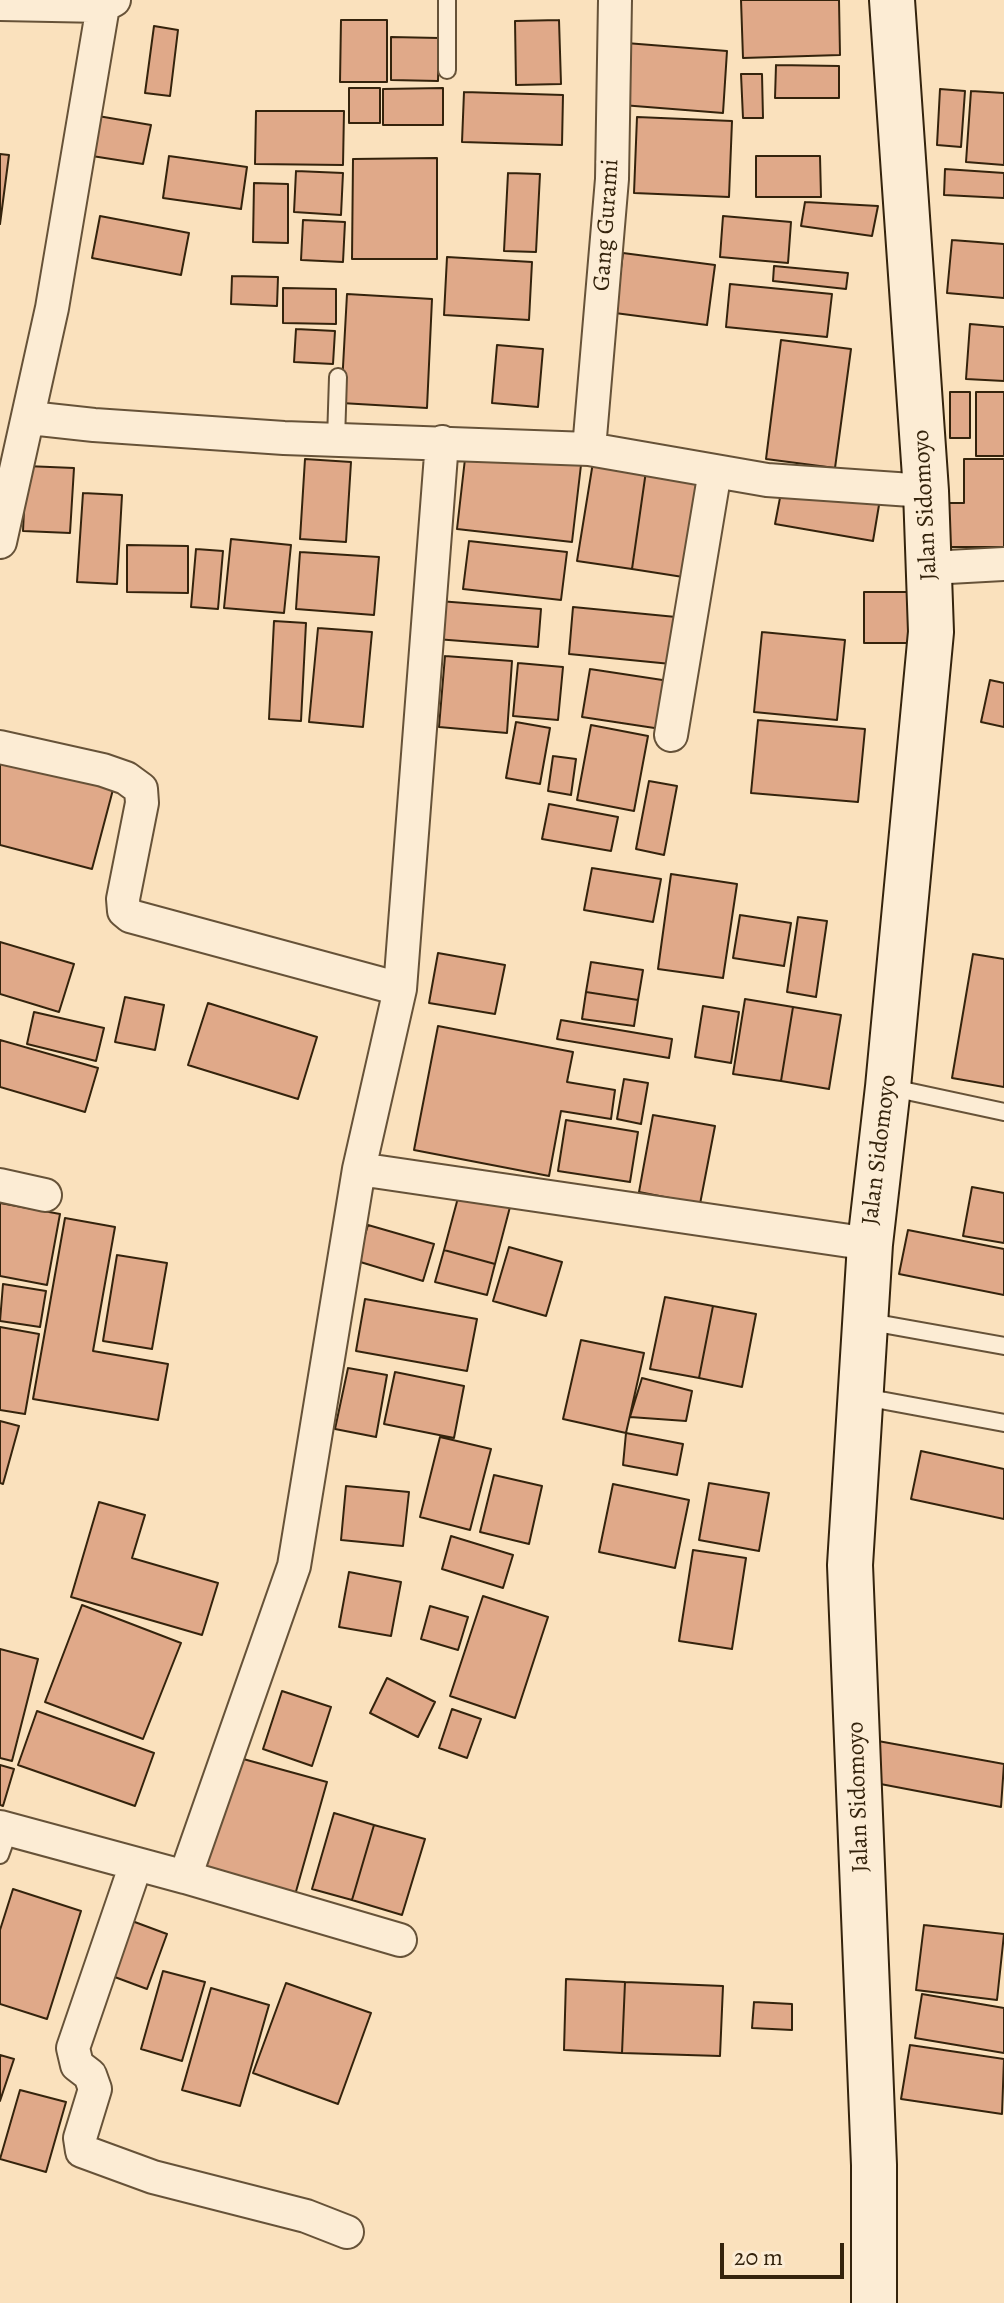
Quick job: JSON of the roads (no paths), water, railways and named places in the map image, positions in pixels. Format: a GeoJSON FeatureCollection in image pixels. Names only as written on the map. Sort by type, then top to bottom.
{"type":"FeatureCollection","features":[{"type":"Feature","properties":{"kind":"main road","name":"Jalan Sidomoyo"},"geometry":{"type":"LineString","coordinates":[[874,2303],[874,2165],[850,1565],[863,1321],[931,632],[926,491],[892,0]]}},
{"type":"Feature","properties":{"kind":"street","name":"Gang Gurami"},"geometry":{"type":"LineString","coordinates":[[589,449],[612,179],[615,0]]}},
{"type":"Feature","properties":{"kind":"street"},"geometry":{"type":"LineString","coordinates":[[0,4],[108,3],[30,418],[0,542]]}},
{"type":"Feature","properties":{"kind":"street"},"geometry":{"type":"LineString","coordinates":[[30,418],[336,440],[589,449],[767,480],[926,491]]}},
{"type":"Feature","properties":{"kind":"street"},"geometry":{"type":"LineString","coordinates":[[185,1877],[294,1566],[359,1169],[400,989],[442,442]]}},
{"type":"Feature","properties":{"kind":"street"},"geometry":{"type":"LineString","coordinates":[[671,735],[715,471]]}},
{"type":"Feature","properties":{"kind":"street"},"geometry":{"type":"LineString","coordinates":[[930,568],[1004,564]]}},
{"type":"Feature","properties":{"kind":"street"},"geometry":{"type":"LineString","coordinates":[[0,747],[103,770],[126,778],[141,789],[142,803],[123,899],[124,911],[130,916],[400,989]]}},
{"type":"Feature","properties":{"kind":"street"},"geometry":{"type":"LineString","coordinates":[[359,1169],[870,1244]]}},
{"type":"Feature","properties":{"kind":"street"},"geometry":{"type":"LineString","coordinates":[[0,1185],[45,1195]]}},
{"type":"Feature","properties":{"kind":"street"},"geometry":{"type":"LineString","coordinates":[[3,1837],[136,1864],[400,1940]]}},
{"type":"Feature","properties":{"kind":"street"},"geometry":{"type":"LineString","coordinates":[[136,1864],[73,2048],[77,2065],[90,2075],[95,2089],[80,2138],[82,2151],[153,2177],[306,2216],[347,2232]]}},
{"type":"Feature","properties":{"kind":"lane"},"geometry":{"type":"LineString","coordinates":[[447,0],[447,70]]}},
{"type":"Feature","properties":{"kind":"lane"},"geometry":{"type":"LineString","coordinates":[[336,440],[338,377]]}},
{"type":"Feature","properties":{"kind":"lane"},"geometry":{"type":"LineString","coordinates":[[888,1087],[1004,1112]]}},
{"type":"Feature","properties":{"kind":"lane"},"geometry":{"type":"LineString","coordinates":[[863,1321],[1004,1346]]}},
{"type":"Feature","properties":{"kind":"lane"},"geometry":{"type":"LineString","coordinates":[[859,1396],[1004,1423]]}}]}
